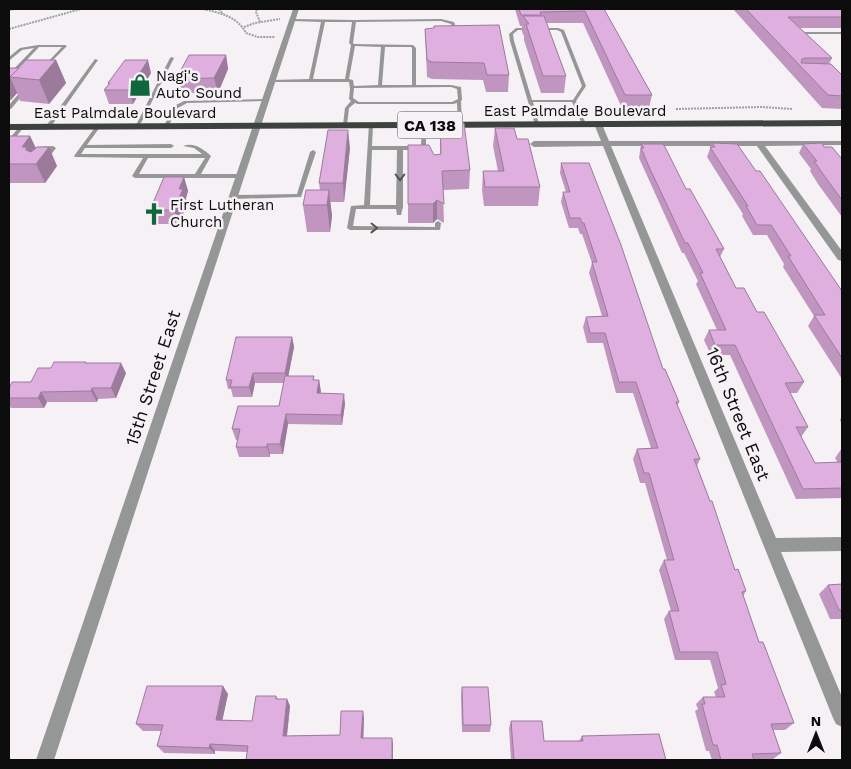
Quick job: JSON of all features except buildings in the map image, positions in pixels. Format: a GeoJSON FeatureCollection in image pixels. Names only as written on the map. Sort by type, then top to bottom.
{"type":"FeatureCollection","features":[{"type":"Feature","properties":{"kind":"highway","name":"East Palmdale Boulevard"},"geometry":{"type":"LineString","coordinates":[[9,127],[842,123]]}},
{"type":"Feature","properties":{"kind":"street","name":"15th Street East"},"geometry":{"type":"LineString","coordinates":[[46,760],[296,9]]}},
{"type":"Feature","properties":{"kind":"street","name":"16th Street East"},"geometry":{"type":"LineString","coordinates":[[598,124],[842,718]]}},
{"type":"Feature","properties":{"kind":"street","name":"East Palmdale Boulevard"},"geometry":{"type":"LineString","coordinates":[[534,144],[842,143]]}},
{"type":"Feature","properties":{"kind":"street"},"geometry":{"type":"LineString","coordinates":[[759,144],[842,258]]}},
{"type":"Feature","properties":{"kind":"street"},"geometry":{"type":"LineString","coordinates":[[772,545],[842,544]]}},
{"type":"Feature","properties":{"kind":"lane"},"geometry":{"type":"LineString","coordinates":[[293,19],[354,21],[446,20],[453,23],[456,27],[457,40]]}},
{"type":"Feature","properties":{"kind":"lane"},"geometry":{"type":"LineString","coordinates":[[311,80],[322,20]]}},
{"type":"Feature","properties":{"kind":"lane"},"geometry":{"type":"LineString","coordinates":[[347,80],[353,45],[351,43],[354,21]]}},
{"type":"Feature","properties":{"kind":"lane"},"geometry":{"type":"LineString","coordinates":[[537,124],[512,41],[511,34],[517,29],[558,29],[563,32],[584,86],[574,101]]}},
{"type":"Feature","properties":{"kind":"lane"},"geometry":{"type":"LineString","coordinates":[[811,46],[803,39],[802,34],[842,33]]}},
{"type":"Feature","properties":{"kind":"lane"},"geometry":{"type":"LineString","coordinates":[[353,45],[410,45],[414,48],[414,86]]}},
{"type":"Feature","properties":{"kind":"lane"},"geometry":{"type":"LineString","coordinates":[[380,86],[382,45]]}},
{"type":"Feature","properties":{"kind":"lane"},"geometry":{"type":"LineString","coordinates":[[9,76],[38,46]]}},
{"type":"Feature","properties":{"kind":"lane"},"geometry":{"type":"LineString","coordinates":[[9,59],[21,49],[38,46],[65,46],[43,70]]}},
{"type":"Feature","properties":{"kind":"lane"},"geometry":{"type":"LineString","coordinates":[[137,126],[172,58]]}},
{"type":"Feature","properties":{"kind":"lane"},"geometry":{"type":"LineString","coordinates":[[48,127],[96,60]]}},
{"type":"Feature","properties":{"kind":"lane"},"geometry":{"type":"LineString","coordinates":[[9,76],[18,76]]}},
{"type":"Feature","properties":{"kind":"lane"},"geometry":{"type":"LineString","coordinates":[[272,80],[351,81],[350,99],[353,102]]}},
{"type":"Feature","properties":{"kind":"lane"},"geometry":{"type":"LineString","coordinates":[[352,86],[460,88],[458,102],[460,125]]}},
{"type":"Feature","properties":{"kind":"lane"},"geometry":{"type":"LineString","coordinates":[[9,107],[26,89]]}},
{"type":"Feature","properties":{"kind":"lane"},"geometry":{"type":"LineString","coordinates":[[166,126],[176,107],[186,102],[266,100]]}},
{"type":"Feature","properties":{"kind":"lane"},"geometry":{"type":"LineString","coordinates":[[530,101],[574,101]]}},
{"type":"Feature","properties":{"kind":"lane"},"geometry":{"type":"LineString","coordinates":[[574,101],[584,124]]}},
{"type":"Feature","properties":{"kind":"lane"},"geometry":{"type":"LineString","coordinates":[[345,126],[347,108],[353,102],[458,102]]}},
{"type":"Feature","properties":{"kind":"lane"},"geometry":{"type":"LineString","coordinates":[[368,207],[371,125]]}},
{"type":"Feature","properties":{"kind":"lane"},"geometry":{"type":"LineString","coordinates":[[422,148],[424,125]]}},
{"type":"Feature","properties":{"kind":"lane"},"geometry":{"type":"LineString","coordinates":[[9,142],[22,127]]}},
{"type":"Feature","properties":{"kind":"lane"},"geometry":{"type":"LineString","coordinates":[[98,127],[77,156],[208,156]]}},
{"type":"Feature","properties":{"kind":"lane"},"geometry":{"type":"LineString","coordinates":[[84,147],[171,146]]}},
{"type":"Feature","properties":{"kind":"lane"},"geometry":{"type":"LineString","coordinates":[[186,146],[195,147],[208,156]]}},
{"type":"Feature","properties":{"kind":"lane"},"geometry":{"type":"LineString","coordinates":[[35,148],[53,148],[39,167]]}},
{"type":"Feature","properties":{"kind":"lane"},"geometry":{"type":"LineString","coordinates":[[370,148],[422,148],[429,155]]}},
{"type":"Feature","properties":{"kind":"lane"},"geometry":{"type":"LineString","coordinates":[[399,214],[400,148]]}},
{"type":"Feature","properties":{"kind":"lane"},"geometry":{"type":"LineString","coordinates":[[233,197],[299,196],[313,152]]}},
{"type":"Feature","properties":{"kind":"lane"},"geometry":{"type":"LineString","coordinates":[[146,156],[135,176],[240,176]]}},
{"type":"Feature","properties":{"kind":"lane"},"geometry":{"type":"LineString","coordinates":[[198,176],[208,156]]}},
{"type":"Feature","properties":{"kind":"lane"},"geometry":{"type":"LineString","coordinates":[[400,207],[353,206],[350,228],[399,226],[438,229],[438,223]]}},
{"type":"Feature","properties":{"kind":"path"},"geometry":{"type":"LineString","coordinates":[[9,10],[16,9]]}},
{"type":"Feature","properties":{"kind":"path"},"geometry":{"type":"LineString","coordinates":[[9,29],[81,9]]}},
{"type":"Feature","properties":{"kind":"path"},"geometry":{"type":"LineString","coordinates":[[203,9],[224,14]]}},
{"type":"Feature","properties":{"kind":"path"},"geometry":{"type":"LineString","coordinates":[[219,9],[244,27],[246,33],[258,37],[287,37]]}},
{"type":"Feature","properties":{"kind":"path"},"geometry":{"type":"LineString","coordinates":[[257,9],[260,22]]}},
{"type":"Feature","properties":{"kind":"path"},"geometry":{"type":"LineString","coordinates":[[244,27],[260,22],[293,19]]}},
{"type":"Feature","properties":{"kind":"path"},"geometry":{"type":"LineString","coordinates":[[670,109],[762,107],[796,109]]}},
{"type":"Feature","properties":{"kind":"place","name":"Nagi's Auto Sound"},"geometry":{"type":"Point","coordinates":[140,85]}},
{"type":"Feature","properties":{"kind":"place","name":"First Lutheran Church"},"geometry":{"type":"Point","coordinates":[154,214]}}]}
